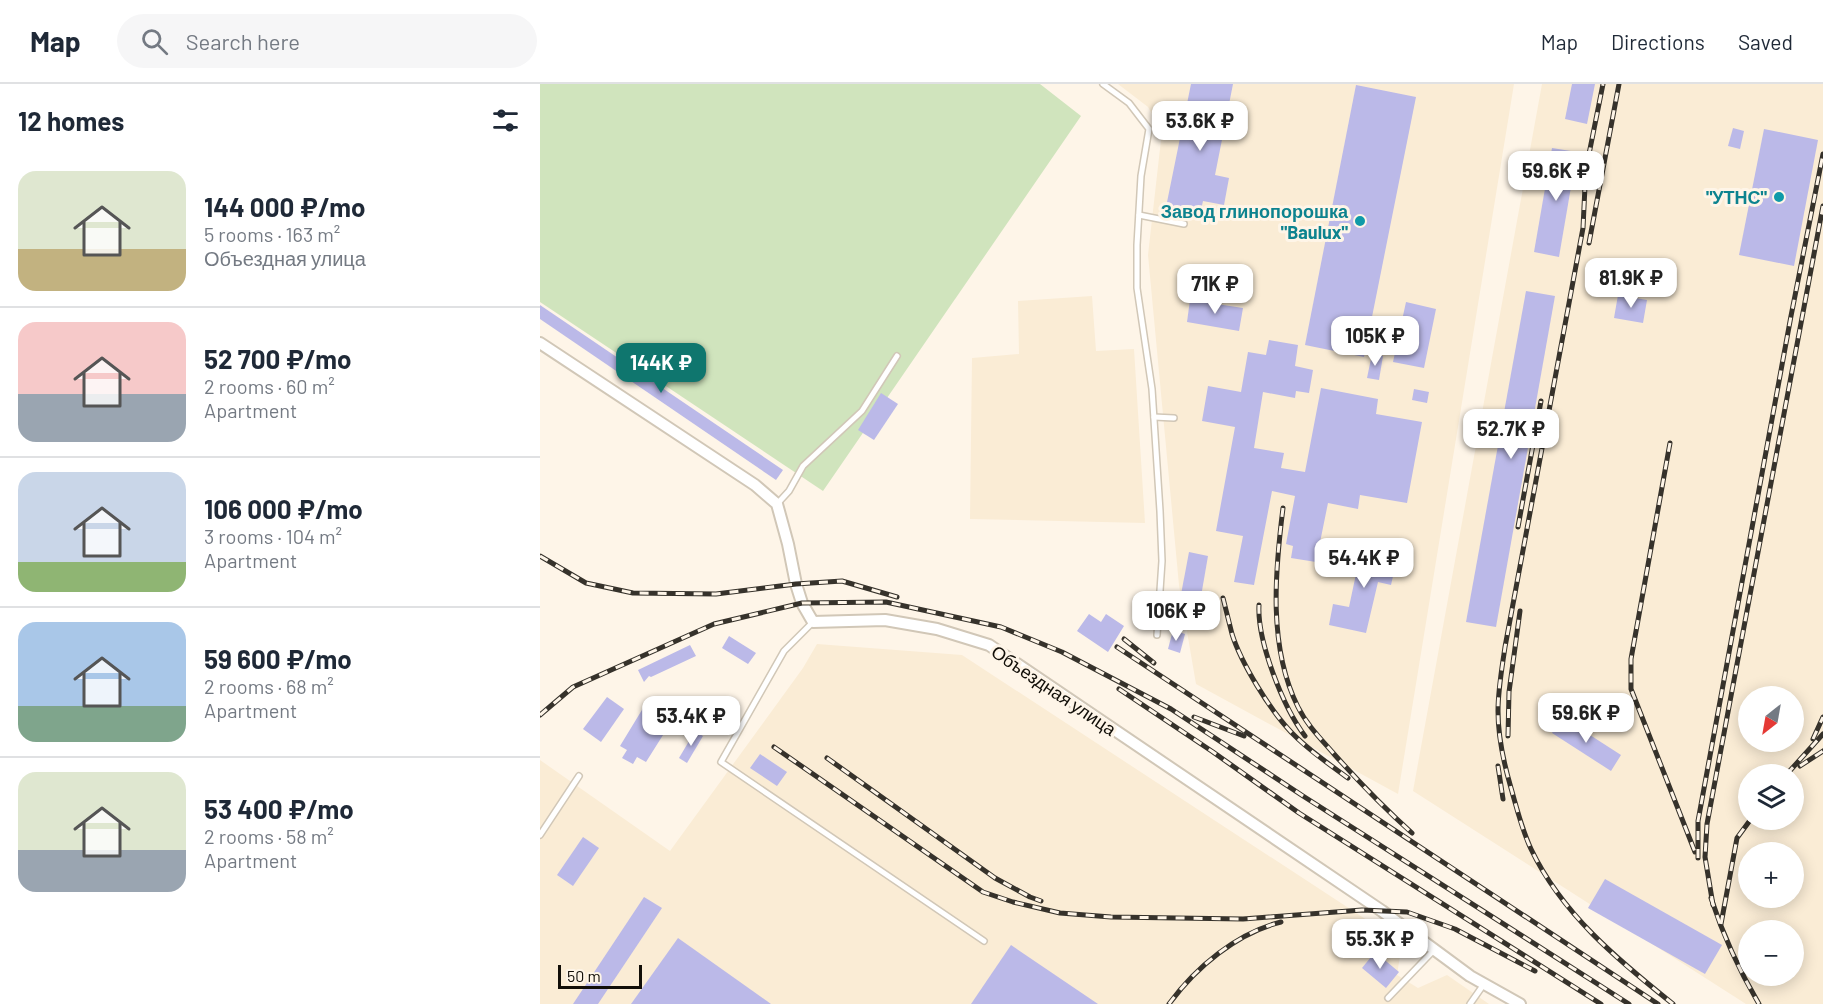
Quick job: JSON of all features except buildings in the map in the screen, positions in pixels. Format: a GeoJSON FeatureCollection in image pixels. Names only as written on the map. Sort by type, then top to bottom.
{"type":"FeatureCollection","features":[{"type":"Feature","properties":{"kind":"street"},"geometry":{"type":"LineString","coordinates":[[540,343],[756,484],[777,504],[796,584],[802,603],[813,622]]}},
{"type":"Feature","properties":{"kind":"street","name":"Объездная улица"},"geometry":{"type":"LineString","coordinates":[[813,622],[885,620],[937,629],[989,645],[1382,911],[1484,984],[1520,1004]]}},
{"type":"Feature","properties":{"kind":"lane"},"geometry":{"type":"LineString","coordinates":[[1103,84],[1129,103],[1149,129],[1139,215],[1137,288],[1152,388],[1154,417],[1162,561],[1157,635]]}},
{"type":"Feature","properties":{"kind":"lane"},"geometry":{"type":"LineString","coordinates":[[1139,215],[1184,224]]}},
{"type":"Feature","properties":{"kind":"lane"},"geometry":{"type":"LineString","coordinates":[[777,504],[789,491],[803,466],[862,411],[897,356]]}},
{"type":"Feature","properties":{"kind":"lane"},"geometry":{"type":"LineString","coordinates":[[1154,417],[1174,418]]}},
{"type":"Feature","properties":{"kind":"lane"},"geometry":{"type":"LineString","coordinates":[[813,622],[784,651],[721,762],[984,941]]}},
{"type":"Feature","properties":{"kind":"lane"},"geometry":{"type":"LineString","coordinates":[[540,836],[579,776]]}},
{"type":"Feature","properties":{"kind":"lane"},"geometry":{"type":"LineString","coordinates":[[1388,998],[1434,950]]}},
{"type":"Feature","properties":{"kind":"lane"},"geometry":{"type":"LineString","coordinates":[[1470,1004],[1484,984]]}},
{"type":"Feature","properties":{"kind":"shaded area"},"geometry":{"type":"Polygon","coordinates":[[[1118,84],[1514,84],[1398,794],[1196,684],[1179,585],[1148,255],[1162,131],[1148,107],[1118,84]]]}},
{"type":"Feature","properties":{"kind":"shaded area"},"geometry":{"type":"Polygon","coordinates":[[[1542,84],[1823,84],[1823,1004],[1746,1004],[1413,791],[1542,84]]]}},
{"type":"Feature","properties":{"kind":"shaded area"},"geometry":{"type":"Polygon","coordinates":[[[1092,296],[1096,351],[1134,349],[1145,523],[970,519],[972,358],[1019,354],[1018,301],[1092,296]]]}},
{"type":"Feature","properties":{"kind":"shaded area"},"geometry":{"type":"Polygon","coordinates":[[[817,644],[962,655],[1402,943],[1397,975],[1418,988],[1447,975],[1489,1004],[540,1004],[540,760],[670,851],[803,668],[817,644]]]}},
{"type":"Feature","properties":{"kind":"green space"},"geometry":{"type":"Polygon","coordinates":[[[540,84],[1040,84],[1081,116],[823,491],[540,302],[540,84]]]}},
{"type":"Feature","properties":{"kind":"railway"},"geometry":{"type":"LineString","coordinates":[[1585,174],[1603,84]]}},
{"type":"Feature","properties":{"kind":"railway"},"geometry":{"type":"LineString","coordinates":[[1589,243],[1619,84]]}},
{"type":"Feature","properties":{"kind":"railway"},"geometry":{"type":"LineString","coordinates":[[1698,858],[1698,821],[1823,154]]}},
{"type":"Feature","properties":{"kind":"railway"},"geometry":{"type":"LineString","coordinates":[[1586,165],[1583,228],[1505,647],[1499,695],[1499,731],[1506,770],[1520,819],[1531,849],[1544,873],[1575,915],[1593,934],[1673,1004]]}},
{"type":"Feature","properties":{"kind":"railway"},"geometry":{"type":"LineString","coordinates":[[1713,905],[1705,857],[1707,824],[1823,206]]}},
{"type":"Feature","properties":{"kind":"railway"},"geometry":{"type":"LineString","coordinates":[[1518,527],[1541,401]]}},
{"type":"Feature","properties":{"kind":"railway"},"geometry":{"type":"LineString","coordinates":[[1670,443],[1631,659],[1631,689],[1695,852]]}},
{"type":"Feature","properties":{"kind":"railway"},"geometry":{"type":"LineString","coordinates":[[1283,508],[1276,609],[1278,635],[1288,684],[1298,707],[1314,732],[1362,785],[1412,833]]}},
{"type":"Feature","properties":{"kind":"railway"},"geometry":{"type":"LineString","coordinates":[[540,556],[586,583],[633,593],[716,594],[842,581],[897,597]]}},
{"type":"Feature","properties":{"kind":"railway"},"geometry":{"type":"LineString","coordinates":[[1223,598],[1236,646],[1265,699],[1298,739],[1348,778]]}},
{"type":"Feature","properties":{"kind":"railway"},"geometry":{"type":"LineString","coordinates":[[540,715],[573,687],[714,624],[802,603],[886,602],[1001,627],[1062,652],[1171,709],[1629,1004]]}},
{"type":"Feature","properties":{"kind":"railway"},"geometry":{"type":"LineString","coordinates":[[1259,605],[1262,637],[1273,673],[1288,708],[1305,736]]}},
{"type":"Feature","properties":{"kind":"railway"},"geometry":{"type":"LineString","coordinates":[[1508,736],[1509,692],[1520,611]]}},
{"type":"Feature","properties":{"kind":"railway"},"geometry":{"type":"LineString","coordinates":[[1124,639],[1154,663]]}},
{"type":"Feature","properties":{"kind":"railway"},"geometry":{"type":"LineString","coordinates":[[1117,647],[1658,1004]]}},
{"type":"Feature","properties":{"kind":"railway"},"geometry":{"type":"LineString","coordinates":[[1119,689],[1299,813],[1601,1004]]}},
{"type":"Feature","properties":{"kind":"railway"},"geometry":{"type":"LineString","coordinates":[[1194,717],[1244,736]]}},
{"type":"Feature","properties":{"kind":"railway"},"geometry":{"type":"LineString","coordinates":[[1813,739],[1823,717]]}},
{"type":"Feature","properties":{"kind":"railway"},"geometry":{"type":"LineString","coordinates":[[1796,764],[1823,734]]}},
{"type":"Feature","properties":{"kind":"railway"},"geometry":{"type":"LineString","coordinates":[[774,747],[983,892],[1013,902],[1060,913],[1111,917],[1243,919],[1362,910],[1407,912],[1455,929],[1535,971]]}},
{"type":"Feature","properties":{"kind":"railway"},"geometry":{"type":"LineString","coordinates":[[1803,764],[1823,751]]}},
{"type":"Feature","properties":{"kind":"railway"},"geometry":{"type":"LineString","coordinates":[[827,758],[995,878],[1041,901]]}},
{"type":"Feature","properties":{"kind":"railway"},"geometry":{"type":"LineString","coordinates":[[1498,766],[1503,799]]}},
{"type":"Feature","properties":{"kind":"railway"},"geometry":{"type":"LineString","coordinates":[[1721,924],[1737,838],[1743,830]]}},
{"type":"Feature","properties":{"kind":"railway"},"geometry":{"type":"LineString","coordinates":[[1711,898],[1732,952],[1759,1004]]}},
{"type":"Feature","properties":{"kind":"railway"},"geometry":{"type":"LineString","coordinates":[[1169,1004],[1192,977],[1219,953],[1249,934],[1281,922]]}},
{"type":"Feature","properties":{"kind":"place","name":"\"УТНС\""},"geometry":{"type":"Point","coordinates":[1779,197]}},
{"type":"Feature","properties":{"kind":"place","name":"Завод глинопорошка \"Baulux\""},"geometry":{"type":"Point","coordinates":[1360,221]}}]}
